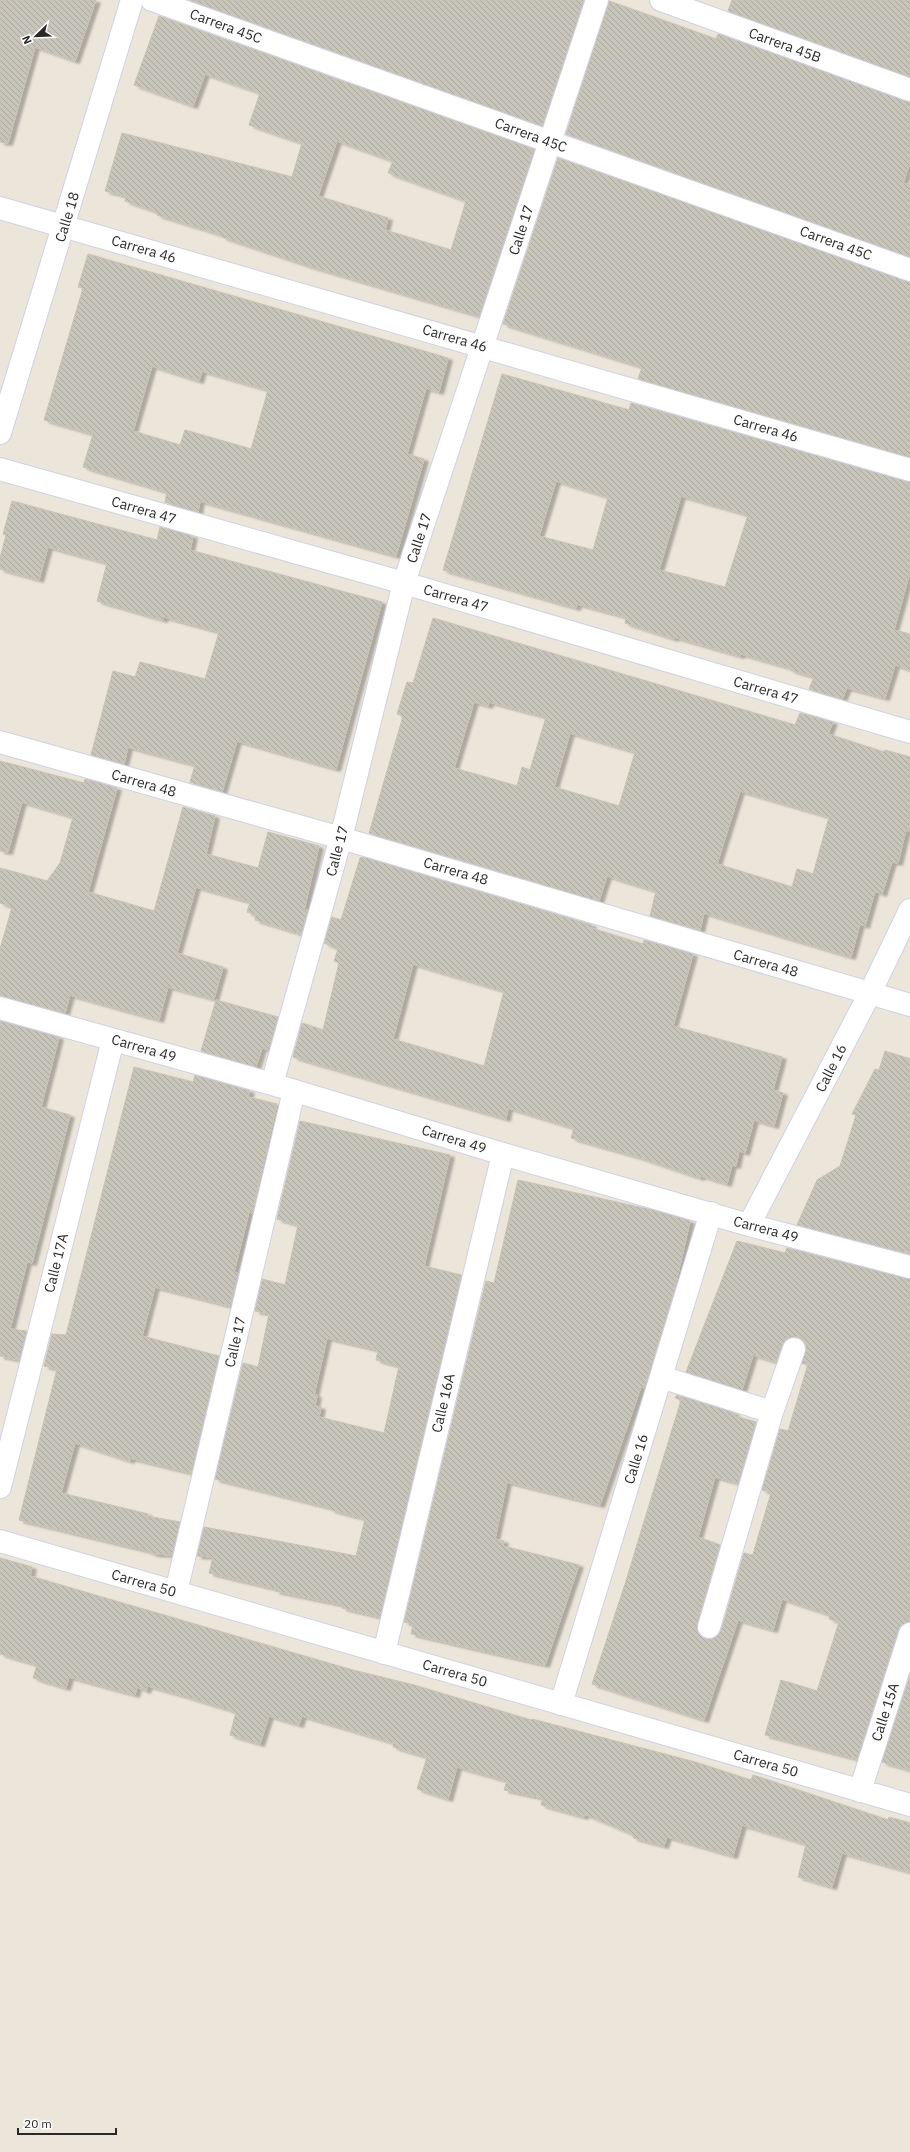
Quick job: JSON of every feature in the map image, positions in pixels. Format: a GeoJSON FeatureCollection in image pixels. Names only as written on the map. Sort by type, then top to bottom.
{"type":"FeatureCollection","features":[{"type":"Feature","properties":{"kind":"street","name":"Calle 18"},"geometry":{"type":"LineString","coordinates":[[0,433],[132,0]]}},
{"type":"Feature","properties":{"kind":"street","name":"Carrera 45C"},"geometry":{"type":"LineString","coordinates":[[152,0],[910,270]]}},
{"type":"Feature","properties":{"kind":"street","name":"Calle 17"},"geometry":{"type":"LineString","coordinates":[[272,1084],[341,838],[404,583],[598,0]]}},
{"type":"Feature","properties":{"kind":"street","name":"Carrera 45B"},"geometry":{"type":"LineString","coordinates":[[660,0],[910,90]]}},
{"type":"Feature","properties":{"kind":"street","name":"Carrera 46"},"geometry":{"type":"LineString","coordinates":[[0,208],[910,470]]}},
{"type":"Feature","properties":{"kind":"street","name":"Carrera 47"},"geometry":{"type":"LineString","coordinates":[[0,469],[404,583],[910,732]]}},
{"type":"Feature","properties":{"kind":"street","name":"Carrera 48"},"geometry":{"type":"LineString","coordinates":[[0,742],[341,838],[910,1005]]}},
{"type":"Feature","properties":{"kind":"street","name":"Calle 16"},"geometry":{"type":"LineString","coordinates":[[749,1225],[870,993],[910,910]]}},
{"type":"Feature","properties":{"kind":"street","name":"Carrera 49"},"geometry":{"type":"LineString","coordinates":[[0,1008],[272,1084],[503,1154],[749,1225],[910,1267]]}},
{"type":"Feature","properties":{"kind":"street","name":"Calle 17A"},"geometry":{"type":"LineString","coordinates":[[0,1487],[113,1040]]}},
{"type":"Feature","properties":{"kind":"street","name":"Calle 17"},"geometry":{"type":"LineString","coordinates":[[176,1592],[294,1091]]}},
{"type":"Feature","properties":{"kind":"street","name":"Calle 16A"},"geometry":{"type":"LineString","coordinates":[[384,1653],[503,1154]]}},
{"type":"Feature","properties":{"kind":"street","name":"Calle 16"},"geometry":{"type":"LineString","coordinates":[[561,1704],[711,1213]]}},
{"type":"Feature","properties":{"kind":"street"},"geometry":{"type":"LineString","coordinates":[[709,1627],[772,1412],[794,1349]]}},
{"type":"Feature","properties":{"kind":"street"},"geometry":{"type":"LineString","coordinates":[[661,1377],[772,1412]]}},
{"type":"Feature","properties":{"kind":"street","name":"Carrera 50"},"geometry":{"type":"LineString","coordinates":[[0,1541],[910,1805]]}},
{"type":"Feature","properties":{"kind":"street","name":"Calle 15A"},"geometry":{"type":"LineString","coordinates":[[860,1790],[910,1634]]}},
{"type":"Feature","properties":{"kind":"building"},"geometry":{"type":"Polygon","coordinates":[[[0,0],[96,0],[75,61],[35,47],[8,143],[0,142],[0,0]]]}},
{"type":"Feature","properties":{"kind":"building"},"geometry":{"type":"Polygon","coordinates":[[[189,0],[584,0],[542,126],[189,0]]]}},
{"type":"Feature","properties":{"kind":"building"},"geometry":{"type":"Polygon","coordinates":[[[732,0],[910,0],[910,77],[728,11],[732,0]]]}},
{"type":"Feature","properties":{"kind":"building"},"geometry":{"type":"Polygon","coordinates":[[[609,1],[716,39],[718,34],[910,102],[910,163],[903,183],[910,185],[910,257],[566,134],[609,1]]]}},
{"type":"Feature","properties":{"kind":"building"},"geometry":{"type":"Polygon","coordinates":[[[159,16],[534,149],[479,316],[312,267],[222,237],[222,235],[157,215],[157,212],[125,201],[126,196],[105,191],[122,133],[292,177],[302,143],[249,125],[260,93],[205,74],[193,106],[134,85],[159,16]],[[337,141],[318,196],[388,218],[385,230],[451,250],[466,201],[388,173],[393,161],[337,141]]]}},
{"type":"Feature","properties":{"kind":"building"},"geometry":{"type":"Polygon","coordinates":[[[558,158],[910,282],[910,457],[638,379],[642,367],[503,324],[558,158]]]}},
{"type":"Feature","properties":{"kind":"building"},"geometry":{"type":"Polygon","coordinates":[[[88,254],[448,358],[439,392],[426,388],[407,454],[424,459],[396,556],[200,501],[198,512],[165,502],[167,492],[83,467],[93,434],[44,420],[83,288],[78,287],[88,254]],[[152,366],[133,431],[180,445],[185,430],[251,449],[268,390],[202,371],[199,381],[152,366]]]}},
{"type":"Feature","properties":{"kind":"building"},"geometry":{"type":"Polygon","coordinates":[[[502,374],[629,410],[631,403],[910,482],[910,572],[894,630],[910,634],[910,670],[895,665],[885,698],[847,688],[842,699],[809,689],[814,677],[790,670],[790,668],[741,654],[740,656],[674,637],[674,639],[625,623],[626,617],[577,604],[576,608],[443,570],[502,374]],[[556,481],[539,536],[593,550],[608,497],[556,481]],[[681,496],[659,570],[725,587],[748,515],[681,496]]]}},
{"type":"Feature","properties":{"kind":"building"},"geometry":{"type":"Polygon","coordinates":[[[12,501],[157,540],[160,527],[193,536],[190,550],[382,602],[336,769],[237,741],[222,792],[190,782],[195,765],[128,747],[124,764],[91,755],[113,671],[135,677],[140,662],[205,679],[219,632],[164,617],[163,620],[97,601],[107,563],[48,547],[39,580],[0,569],[0,558],[6,535],[3,534],[12,501]]]}},
{"type":"Feature","properties":{"kind":"building"},"geometry":{"type":"Polygon","coordinates":[[[433,618],[795,725],[800,713],[833,722],[828,734],[884,752],[885,750],[910,757],[910,831],[906,830],[898,863],[892,862],[882,894],[875,891],[865,926],[860,924],[851,957],[704,913],[700,930],[650,916],[656,891],[607,876],[599,901],[369,833],[403,716],[397,714],[407,682],[413,683],[433,618]],[[474,702],[454,768],[517,786],[522,767],[530,770],[546,717],[489,702],[488,706],[474,702]],[[570,733],[554,787],[619,806],[635,752],[570,733]],[[740,791],[717,864],[792,887],[797,869],[813,874],[829,817],[740,791]]]}},
{"type":"Feature","properties":{"kind":"building"},"geometry":{"type":"Polygon","coordinates":[[[0,761],[84,783],[85,779],[117,788],[88,892],[154,911],[183,807],[215,816],[206,854],[258,868],[268,832],[319,846],[304,910],[308,910],[301,934],[255,920],[256,915],[247,912],[250,902],[196,887],[177,953],[223,967],[214,999],[168,987],[159,1020],[70,995],[65,1013],[0,996],[0,949],[12,907],[0,903],[0,868],[47,881],[60,863],[73,817],[22,802],[8,852],[0,851],[0,761]]]}},
{"type":"Feature","properties":{"kind":"building"},"geometry":{"type":"Polygon","coordinates":[[[363,857],[592,925],[591,928],[643,944],[644,940],[693,954],[673,1026],[782,1057],[773,1090],[783,1093],[774,1126],[754,1120],[745,1153],[739,1151],[736,1166],[732,1165],[727,1184],[701,1176],[700,1178],[638,1157],[571,1138],[574,1128],[508,1108],[506,1119],[293,1057],[302,1023],[323,1030],[339,963],[334,961],[338,949],[324,943],[332,917],[341,920],[360,858],[363,857]],[[413,964],[393,1039],[484,1066],[504,991],[413,964]]]}},
{"type":"Feature","properties":{"kind":"building"},"geometry":{"type":"Polygon","coordinates":[[[216,1000],[278,1017],[269,1050],[262,1048],[256,1067],[201,1051],[216,1000]]]}},
{"type":"Feature","properties":{"kind":"building"},"geometry":{"type":"Polygon","coordinates":[[[0,1021],[59,1037],[41,1107],[70,1115],[32,1263],[27,1262],[10,1329],[27,1331],[19,1360],[0,1356],[0,1021]]]}},
{"type":"Feature","properties":{"kind":"building"},"geometry":{"type":"Polygon","coordinates":[[[885,1051],[910,1059],[910,1254],[797,1225],[817,1180],[840,1166],[856,1115],[852,1114],[875,1069],[879,1070],[885,1051]]]}},
{"type":"Feature","properties":{"kind":"building"},"geometry":{"type":"Polygon","coordinates":[[[134,1067],[193,1082],[195,1075],[250,1091],[248,1097],[277,1104],[252,1213],[249,1212],[234,1272],[238,1273],[230,1306],[155,1287],[142,1336],[219,1356],[191,1473],[130,1458],[130,1461],[75,1443],[61,1493],[148,1514],[147,1516],[180,1522],[172,1555],[154,1554],[144,1550],[19,1520],[57,1369],[44,1366],[52,1334],[66,1335],[134,1067]]]}},
{"type":"Feature","properties":{"kind":"building"},"geometry":{"type":"Polygon","coordinates":[[[300,1121],[450,1155],[424,1266],[461,1275],[380,1617],[342,1608],[343,1605],[275,1591],[276,1589],[209,1573],[213,1557],[197,1556],[204,1527],[356,1556],[365,1519],[331,1510],[331,1508],[215,1479],[243,1363],[258,1367],[269,1314],[255,1311],[262,1279],[285,1285],[298,1225],[277,1219],[300,1121]],[[327,1338],[314,1395],[317,1395],[315,1406],[321,1407],[319,1417],[384,1433],[399,1366],[376,1360],[378,1350],[327,1338]]]}},
{"type":"Feature","properties":{"kind":"building"},"geometry":{"type":"Polygon","coordinates":[[[518,1180],[657,1211],[690,1221],[673,1296],[644,1388],[641,1387],[600,1505],[507,1482],[495,1539],[504,1541],[503,1546],[579,1565],[545,1665],[411,1634],[413,1624],[404,1622],[486,1281],[494,1283],[518,1180]]]}},
{"type":"Feature","properties":{"kind":"building"},"geometry":{"type":"Polygon","coordinates":[[[737,1241],[785,1253],[787,1248],[910,1279],[910,1622],[902,1625],[898,1630],[857,1759],[765,1735],[781,1680],[817,1691],[839,1622],[829,1619],[830,1615],[782,1599],[773,1630],[738,1620],[704,1720],[592,1684],[625,1584],[681,1400],[675,1398],[677,1395],[735,1413],[734,1416],[756,1422],[738,1483],[715,1477],[698,1537],[720,1545],[697,1623],[697,1630],[705,1639],[712,1639],[721,1631],[744,1553],[753,1554],[771,1493],[762,1490],[780,1429],[788,1431],[808,1364],[802,1364],[806,1347],[804,1341],[798,1337],[792,1337],[786,1339],[782,1345],[776,1362],[753,1355],[742,1390],[686,1372],[737,1241]]]}},
{"type":"Feature","properties":{"kind":"building"},"geometry":{"type":"Polygon","coordinates":[[[0,1558],[32,1567],[30,1576],[349,1669],[414,1685],[531,1720],[532,1719],[695,1762],[751,1780],[753,1775],[888,1820],[889,1817],[910,1823],[910,1872],[842,1853],[832,1887],[798,1877],[806,1844],[742,1825],[733,1856],[667,1837],[664,1846],[633,1838],[634,1835],[584,1814],[584,1817],[541,1805],[543,1798],[504,1790],[507,1781],[457,1767],[448,1799],[417,1789],[427,1757],[393,1747],[394,1743],[302,1716],[299,1725],[269,1716],[260,1744],[230,1735],[236,1712],[184,1696],[148,1686],[146,1691],[137,1687],[135,1695],[69,1677],[66,1688],[33,1678],[37,1665],[0,1654],[0,1558]]]}},
{"type":"Feature","properties":{"kind":"building"},"geometry":{"type":"Polygon","coordinates":[[[910,1675],[910,1770],[882,1762],[910,1675]]]}}]}
